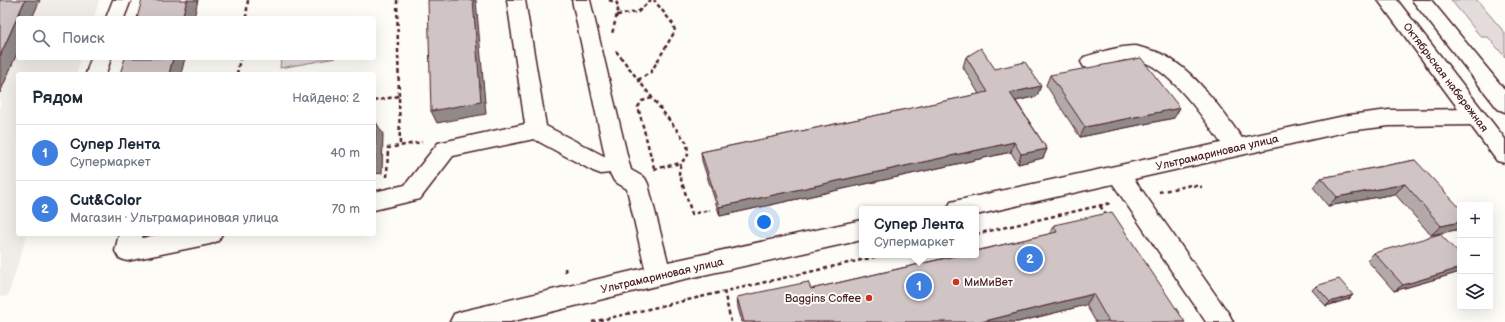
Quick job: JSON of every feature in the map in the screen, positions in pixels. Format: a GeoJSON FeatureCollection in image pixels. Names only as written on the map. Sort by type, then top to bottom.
{"type":"FeatureCollection","features":[{"type":"Feature","properties":{"kind":"street"},"geometry":{"type":"LineString","coordinates":[[116,16],[122,0]]}},
{"type":"Feature","properties":{"kind":"street"},"geometry":{"type":"LineString","coordinates":[[516,0],[536,130]]}},
{"type":"Feature","properties":{"kind":"street"},"geometry":{"type":"LineString","coordinates":[[581,0],[618,163],[622,175],[637,184],[659,276]]}},
{"type":"Feature","properties":{"kind":"street","name":"Октябрьская набережная"},"geometry":{"type":"LineString","coordinates":[[1387,0],[1505,155]]}},
{"type":"Feature","properties":{"kind":"street"},"geometry":{"type":"LineString","coordinates":[[1421,0],[1505,104]]}},
{"type":"Feature","properties":{"kind":"street"},"geometry":{"type":"LineString","coordinates":[[1091,62],[1134,53],[1151,57],[1169,67],[1218,122],[1236,147]]}},
{"type":"Feature","properties":{"kind":"street"},"geometry":{"type":"LineString","coordinates":[[97,72],[100,60]]}},
{"type":"Feature","properties":{"kind":"street","name":"Ультрамариновая улица"},"geometry":{"type":"LineString","coordinates":[[973,206],[1349,123],[1389,118],[1476,117]]}},
{"type":"Feature","properties":{"kind":"street"},"geometry":{"type":"LineString","coordinates":[[376,201],[412,193],[446,149],[536,130],[601,165],[618,163]]}},
{"type":"Feature","properties":{"kind":"street"},"geometry":{"type":"LineString","coordinates":[[1118,174],[1133,198],[1220,322]]}},
{"type":"Feature","properties":{"kind":"street","name":"Ультрамариновая улица"},"geometry":{"type":"LineString","coordinates":[[463,322],[859,231]]}},
{"type":"Feature","properties":{"kind":"street"},"geometry":{"type":"LineString","coordinates":[[131,236],[127,251],[200,236]]}},
{"type":"Feature","properties":{"kind":"path"},"geometry":{"type":"LineString","coordinates":[[246,16],[248,0]]}},
{"type":"Feature","properties":{"kind":"path"},"geometry":{"type":"LineString","coordinates":[[397,0],[400,146]]}},
{"type":"Feature","properties":{"kind":"path"},"geometry":{"type":"LineString","coordinates":[[609,0],[616,4],[618,10],[611,38]]}},
{"type":"Feature","properties":{"kind":"path"},"geometry":{"type":"LineString","coordinates":[[617,15],[638,12],[652,0],[674,24],[675,31],[651,72],[638,80]]}},
{"type":"Feature","properties":{"kind":"path"},"geometry":{"type":"LineString","coordinates":[[613,47],[687,143],[688,155],[681,163],[680,173],[692,214],[710,210]]}},
{"type":"Feature","properties":{"kind":"path"},"geometry":{"type":"LineString","coordinates":[[237,72],[240,60]]}},
{"type":"Feature","properties":{"kind":"path"},"geometry":{"type":"LineString","coordinates":[[376,101],[399,96]]}},
{"type":"Feature","properties":{"kind":"path"},"geometry":{"type":"LineString","coordinates":[[652,98],[642,102],[638,107],[654,168]]}},
{"type":"Feature","properties":{"kind":"path"},"geometry":{"type":"LineString","coordinates":[[380,179],[387,178],[388,148],[423,142]]}},
{"type":"Feature","properties":{"kind":"path"},"geometry":{"type":"LineString","coordinates":[[979,233],[1191,185],[1202,187]]}},
{"type":"Feature","properties":{"kind":"path"},"geometry":{"type":"LineString","coordinates":[[1100,206],[1110,220]]}},
{"type":"Feature","properties":{"kind":"path"},"geometry":{"type":"LineString","coordinates":[[592,322],[870,258]]}},
{"type":"Feature","properties":{"kind":"path"},"geometry":{"type":"LineString","coordinates":[[724,291],[731,322]]}},
{"type":"Feature","properties":{"kind":"shaded area"},"geometry":{"type":"Polygon","coordinates":[[[0,0],[99,0],[95,16],[16,16],[16,60],[80,60],[77,72],[16,72],[16,236],[26,236],[8,296],[0,297],[0,0]]]}},
{"type":"Feature","properties":{"kind":"shaded area"},"geometry":{"type":"Polygon","coordinates":[[[1451,0],[1477,0],[1505,33],[1505,57],[1488,37],[1481,37],[1451,0]]]}},
{"type":"Feature","properties":{"kind":"shaded area"},"geometry":{"type":"Polygon","coordinates":[[[281,60],[325,60],[280,68],[281,60]]]}},
{"type":"Feature","properties":{"kind":"building"},"geometry":{"type":"Polygon","coordinates":[[[0,0],[25,0],[18,16],[16,16],[16,20],[0,56],[0,0]]]}},
{"type":"Feature","properties":{"kind":"building"},"geometry":{"type":"Polygon","coordinates":[[[142,0],[187,0],[183,16],[138,16],[142,0]]]}},
{"type":"Feature","properties":{"kind":"building"},"geometry":{"type":"Polygon","coordinates":[[[428,0],[473,0],[481,102],[431,111],[428,0]]]}},
{"type":"Feature","properties":{"kind":"building"},"geometry":{"type":"Polygon","coordinates":[[[981,48],[995,69],[1025,62],[1041,86],[1010,93],[1047,149],[1021,154],[1014,142],[719,207],[701,152],[988,92],[966,57],[981,48]]]}},
{"type":"Feature","properties":{"kind":"building"},"geometry":{"type":"Polygon","coordinates":[[[1141,58],[1180,108],[1085,127],[1050,75],[1141,58]]]}},
{"type":"Feature","properties":{"kind":"building"},"geometry":{"type":"Polygon","coordinates":[[[124,60],[172,60],[170,72],[121,72],[124,60]]]}},
{"type":"Feature","properties":{"kind":"building"},"geometry":{"type":"Polygon","coordinates":[[[1415,160],[1457,205],[1457,223],[1441,226],[1405,184],[1337,197],[1321,178],[1415,160]]]}},
{"type":"Feature","properties":{"kind":"building"},"geometry":{"type":"Polygon","coordinates":[[[1112,212],[1185,322],[1109,322],[1093,294],[981,322],[744,322],[737,297],[808,282],[811,289],[946,258],[979,258],[979,250],[1057,232],[1054,225],[1112,212]]]}},
{"type":"Feature","properties":{"kind":"building"},"geometry":{"type":"Polygon","coordinates":[[[1440,234],[1457,252],[1457,269],[1403,285],[1374,253],[1440,234]]]}},
{"type":"Feature","properties":{"kind":"building"},"geometry":{"type":"Polygon","coordinates":[[[1339,279],[1353,295],[1330,302],[1316,286],[1339,279]]]}},
{"type":"Feature","properties":{"kind":"place","name":"Cut&Color"},"geometry":{"type":"Point","coordinates":[1030,259]}},
{"type":"Feature","properties":{"kind":"place","name":"МиМиВет"},"geometry":{"type":"Point","coordinates":[956,282]}},
{"type":"Feature","properties":{"kind":"place","name":"Супер Лента"},"geometry":{"type":"Point","coordinates":[919,286]}},
{"type":"Feature","properties":{"kind":"place","name":"Baggins Coffee"},"geometry":{"type":"Point","coordinates":[869,298]}}]}
